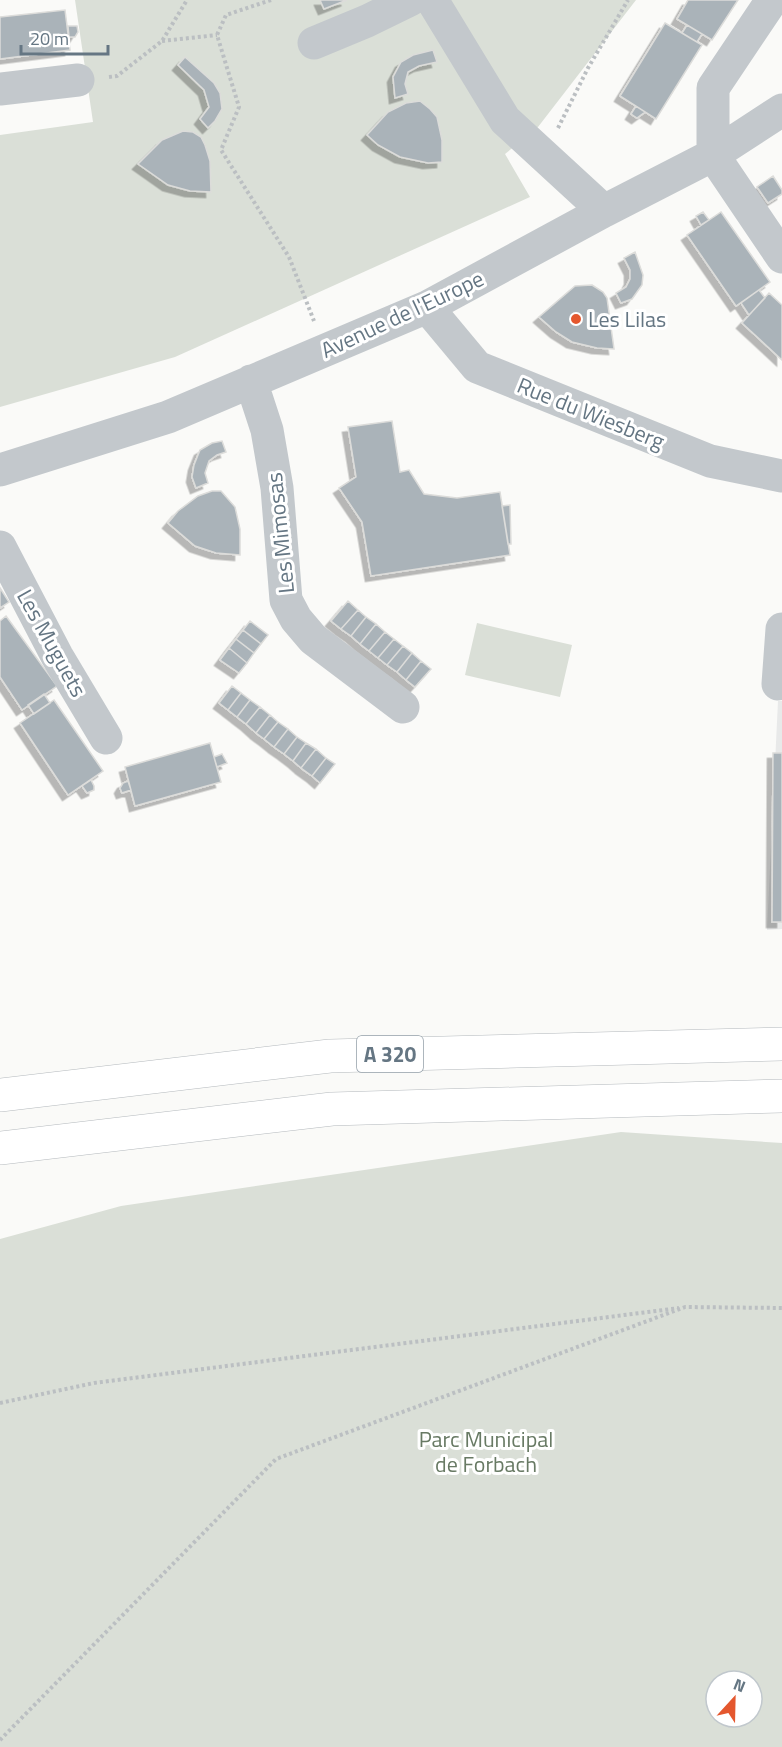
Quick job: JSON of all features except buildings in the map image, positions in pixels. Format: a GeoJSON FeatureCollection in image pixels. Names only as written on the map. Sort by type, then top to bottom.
{"type":"FeatureCollection","features":[{"type":"Feature","properties":{"kind":"highway","name":"A 320"},"geometry":{"type":"LineString","coordinates":[[0,1095],[330,1056],[782,1044]]}},
{"type":"Feature","properties":{"kind":"highway"},"geometry":{"type":"LineString","coordinates":[[0,1148],[332,1109],[782,1096]]}},
{"type":"Feature","properties":{"kind":"street"},"geometry":{"type":"LineString","coordinates":[[314,43],[410,0]]}},
{"type":"Feature","properties":{"kind":"street"},"geometry":{"type":"LineString","coordinates":[[432,0],[506,120],[604,211]]}},
{"type":"Feature","properties":{"kind":"street"},"geometry":{"type":"LineString","coordinates":[[772,0],[713,88],[713,155],[782,257]]}},
{"type":"Feature","properties":{"kind":"street"},"geometry":{"type":"LineString","coordinates":[[0,89],[78,81]]}},
{"type":"Feature","properties":{"kind":"street","name":"Avenue de l'Europe"},"geometry":{"type":"LineString","coordinates":[[0,470],[168,417],[426,307],[713,155],[782,110]]}},
{"type":"Feature","properties":{"kind":"street","name":"Rue du Wiesberg"},"geometry":{"type":"LineString","coordinates":[[426,307],[477,367],[710,461],[782,476]]}},
{"type":"Feature","properties":{"kind":"street","name":"Les Mimosas"},"geometry":{"type":"LineString","coordinates":[[251,381],[267,430],[277,488],[286,600],[296,619],[314,639],[403,707]]}},
{"type":"Feature","properties":{"kind":"street","name":"Les Muguets"},"geometry":{"type":"LineString","coordinates":[[0,547],[57,656],[106,738]]}},
{"type":"Feature","properties":{"kind":"street"},"geometry":{"type":"LineString","coordinates":[[778,684],[782,629]]}},
{"type":"Feature","properties":{"kind":"path"},"geometry":{"type":"LineString","coordinates":[[78,81],[117,76],[162,41],[187,0]]}},
{"type":"Feature","properties":{"kind":"path"},"geometry":{"type":"LineString","coordinates":[[271,0],[226,15],[217,35],[239,107],[221,150],[289,257],[326,350]]}},
{"type":"Feature","properties":{"kind":"path"},"geometry":{"type":"LineString","coordinates":[[544,156],[588,68],[627,0]]}},
{"type":"Feature","properties":{"kind":"path"},"geometry":{"type":"LineString","coordinates":[[162,41],[217,35]]}},
{"type":"Feature","properties":{"kind":"path"},"geometry":{"type":"LineString","coordinates":[[0,1740],[276,1459],[686,1307]]}},
{"type":"Feature","properties":{"kind":"path"},"geometry":{"type":"LineString","coordinates":[[0,1403],[94,1383],[686,1307],[782,1308]]}},
{"type":"Feature","properties":{"kind":"shaded area"},"geometry":{"type":"Polygon","coordinates":[[[778,701],[782,701],[782,929],[767,930],[778,701]]]}},
{"type":"Feature","properties":{"kind":"green space"},"geometry":{"type":"Polygon","coordinates":[[[75,0],[636,0],[538,127],[505,154],[530,197],[175,357],[0,407],[0,135],[93,122],[75,0]]]}},
{"type":"Feature","properties":{"kind":"green space"},"geometry":{"type":"Polygon","coordinates":[[[477,623],[572,645],[560,697],[465,675],[477,623]]]}},
{"type":"Feature","properties":{"kind":"green space","name":"Parc Municipal de Forbach"},"geometry":{"type":"Polygon","coordinates":[[[621,1132],[782,1143],[782,1747],[0,1747],[0,1239],[121,1206],[621,1132]]]}},
{"type":"Feature","properties":{"kind":"place","name":"Les Lilas"},"geometry":{"type":"Point","coordinates":[576,319]}}]}
